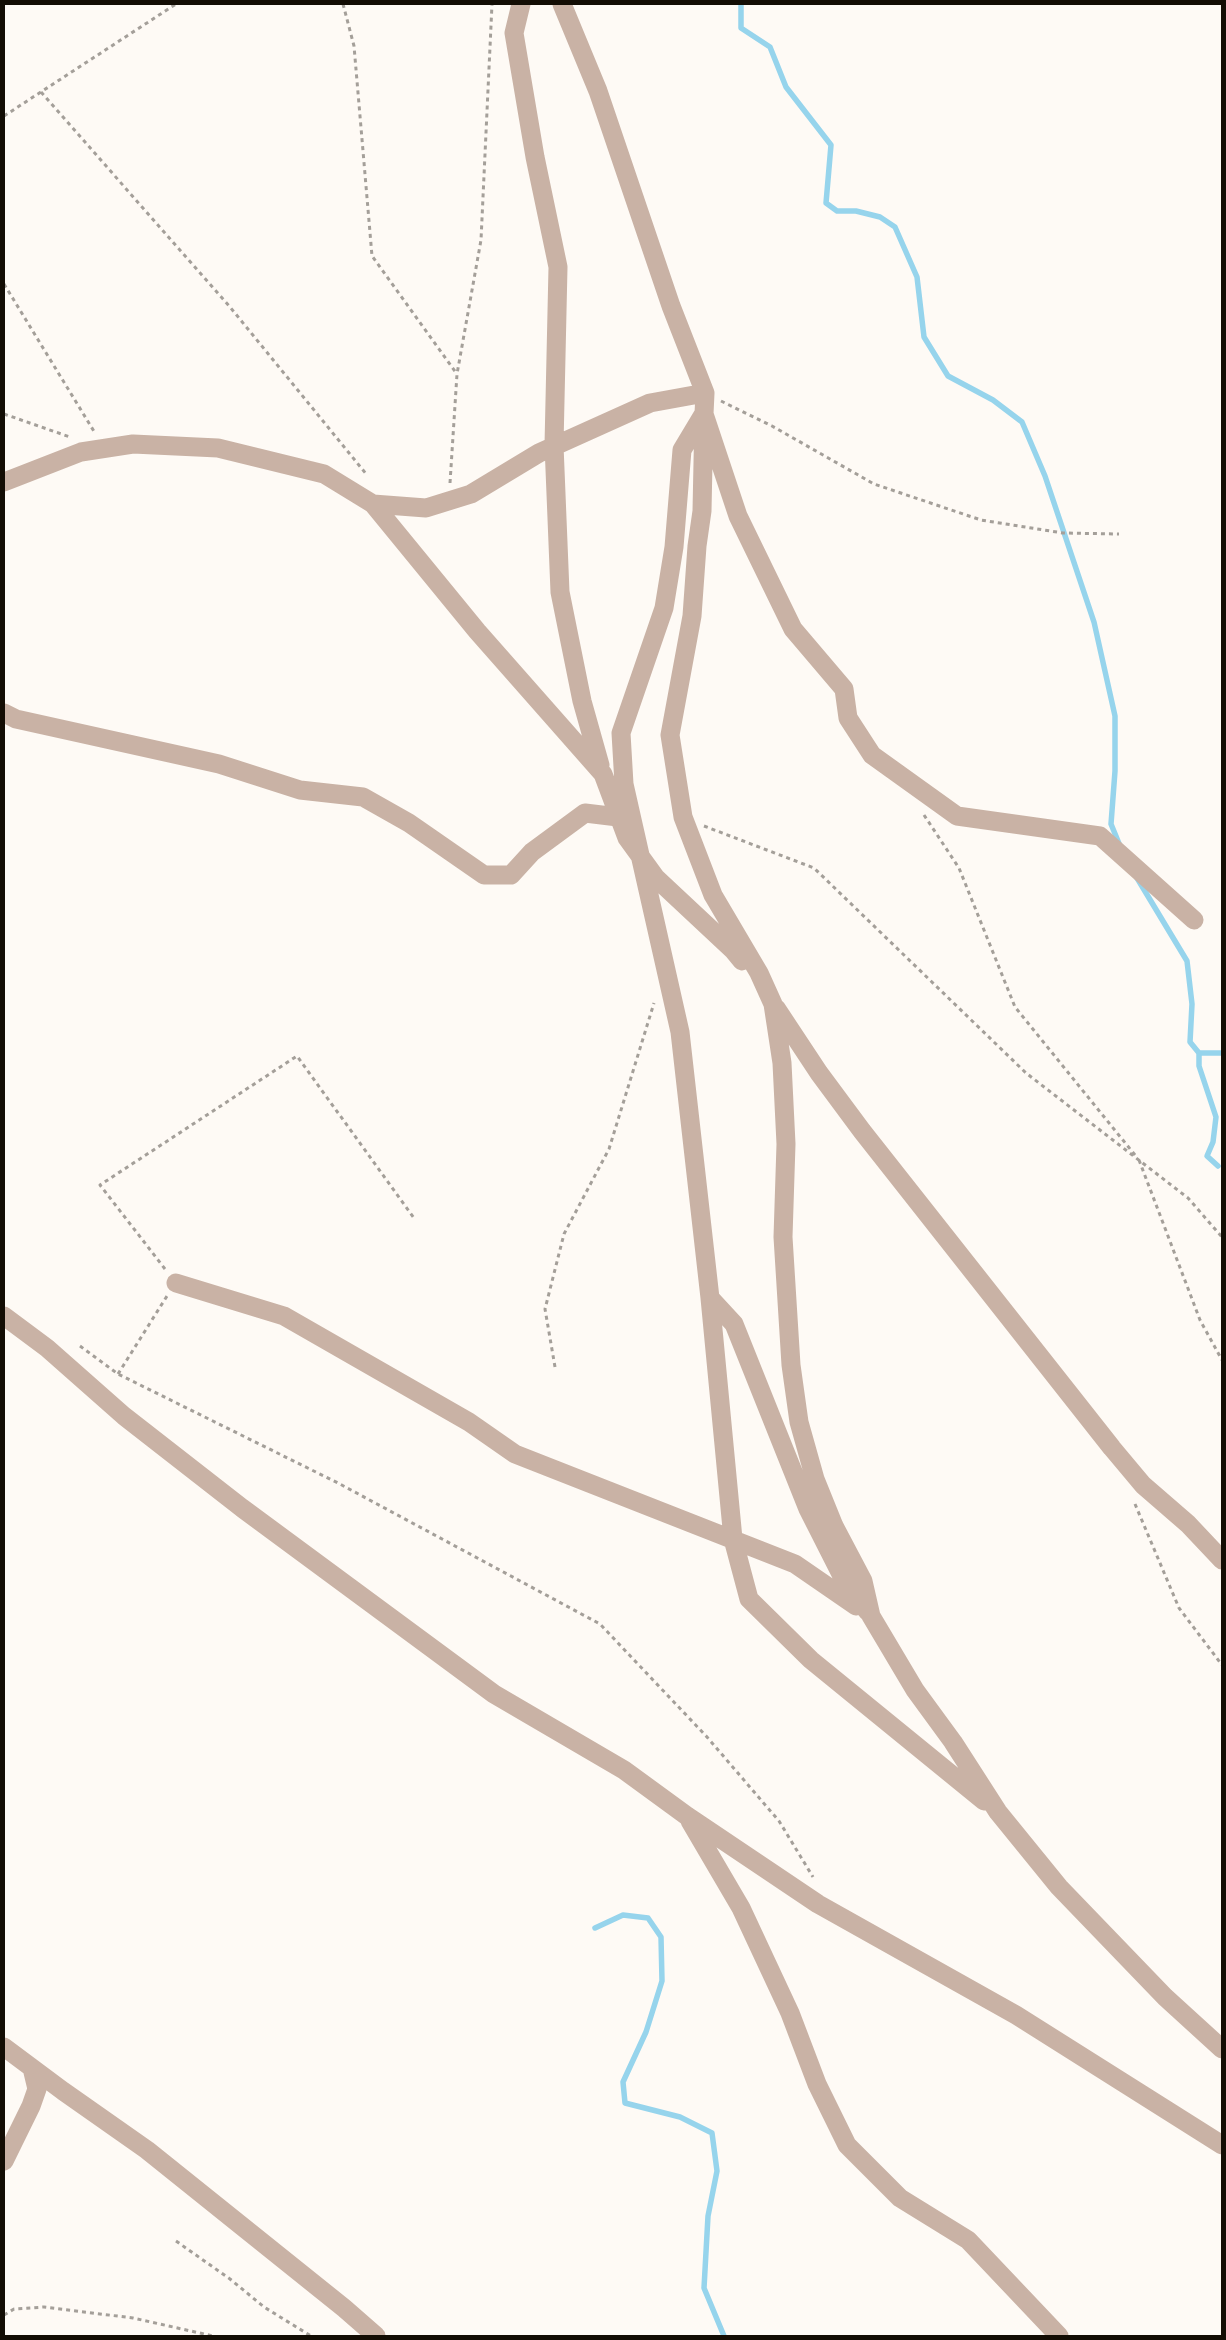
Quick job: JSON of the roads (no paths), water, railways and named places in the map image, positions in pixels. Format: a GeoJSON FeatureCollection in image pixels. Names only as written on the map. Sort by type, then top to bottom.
{"type":"FeatureCollection","features":[{"type":"Feature","properties":{"kind":"street"},"geometry":{"type":"LineString","coordinates":[[521,4],[514,33],[535,157],[558,267],[554,445],[560,592],[582,701],[603,774],[627,838],[656,878],[733,950],[862,1131],[1112,1448],[1143,1484],[1188,1524],[1222,1560]]}},
{"type":"Feature","properties":{"kind":"street"},"geometry":{"type":"LineString","coordinates":[[562,4],[598,91],[671,306],[705,393],[702,511],[697,546],[692,616],[670,736],[683,817],[713,895],[759,973],[773,1004],[782,1063],[786,1144],[783,1237],[791,1365],[799,1422],[815,1479],[834,1526],[863,1581],[871,1616]]}},
{"type":"Feature","properties":{"kind":"street"},"geometry":{"type":"LineString","coordinates":[[373,504],[426,508],[471,494],[554,445],[650,403],[705,393]]}},
{"type":"Feature","properties":{"kind":"street"},"geometry":{"type":"LineString","coordinates":[[704,414],[682,450],[674,547],[664,608],[621,733],[624,784],[680,1032],[710,1298],[732,1539],[749,1599],[811,1660],[998,1812]]}},
{"type":"Feature","properties":{"kind":"street"},"geometry":{"type":"LineString","coordinates":[[704,414],[738,516],[768,581],[793,629],[844,689],[848,718],[872,755],[957,816],[1100,836],[1194,920]]}},
{"type":"Feature","properties":{"kind":"street"},"geometry":{"type":"LineString","coordinates":[[4,482],[81,452],[133,444],[218,448],[324,474],[373,504],[477,632],[603,774]]}},
{"type":"Feature","properties":{"kind":"street"},"geometry":{"type":"LineString","coordinates":[[4,713],[16,719],[219,764],[300,790],[363,797],[409,823],[484,875],[511,875],[532,852],[585,812],[618,817]]}},
{"type":"Feature","properties":{"kind":"street"},"geometry":{"type":"LineString","coordinates":[[176,1283],[284,1316],[470,1422],[515,1454],[795,1564],[871,1616]]}},
{"type":"Feature","properties":{"kind":"street"},"geometry":{"type":"LineString","coordinates":[[710,1298],[734,1324],[808,1509],[846,1584],[871,1616],[915,1690],[953,1742],[998,1812],[1058,1887],[1165,1996],[1222,2049]]}},
{"type":"Feature","properties":{"kind":"street"},"geometry":{"type":"LineString","coordinates":[[4,1316],[47,1348],[147,1434],[310,1559],[494,1694],[624,1770],[687,1816],[818,1904],[1016,2015],[1222,2145]]}},
{"type":"Feature","properties":{"kind":"street"},"geometry":{"type":"LineString","coordinates":[[687,1816],[741,1908],[790,2013],[817,2084],[847,2145],[900,2198],[968,2240],[1059,2336]]}},
{"type":"Feature","properties":{"kind":"street"},"geometry":{"type":"LineString","coordinates":[[4,2047],[147,2150],[337,2302],[376,2336]]}},
{"type":"Feature","properties":{"kind":"street"},"geometry":{"type":"LineString","coordinates":[[4,2161],[31,2106],[37,2089],[32,2068]]}},
{"type":"Feature","properties":{"kind":"waterway"},"geometry":{"type":"LineString","coordinates":[[741,4],[741,28],[770,47],[786,87],[831,145],[826,203],[837,211],[856,211],[880,217],[895,227],[917,277],[924,337],[948,376],[993,400],[1022,422],[1045,476],[1094,622],[1115,716],[1115,771],[1111,824],[1120,846]]}},
{"type":"Feature","properties":{"kind":"waterway"},"geometry":{"type":"LineString","coordinates":[[1137,878],[1187,961],[1192,1004],[1190,1042],[1199,1053],[1222,1053]]}},
{"type":"Feature","properties":{"kind":"waterway"},"geometry":{"type":"LineString","coordinates":[[1199,1053],[1199,1066],[1216,1117],[1213,1142],[1207,1156],[1218,1166]]}},
{"type":"Feature","properties":{"kind":"waterway"},"geometry":{"type":"LineString","coordinates":[[595,1928],[623,1915],[648,1918],[661,1937],[662,1981],[646,2032],[623,2082],[625,2103],[680,2117],[712,2133],[717,2171],[708,2216],[704,2288],[724,2336]]}}]}
